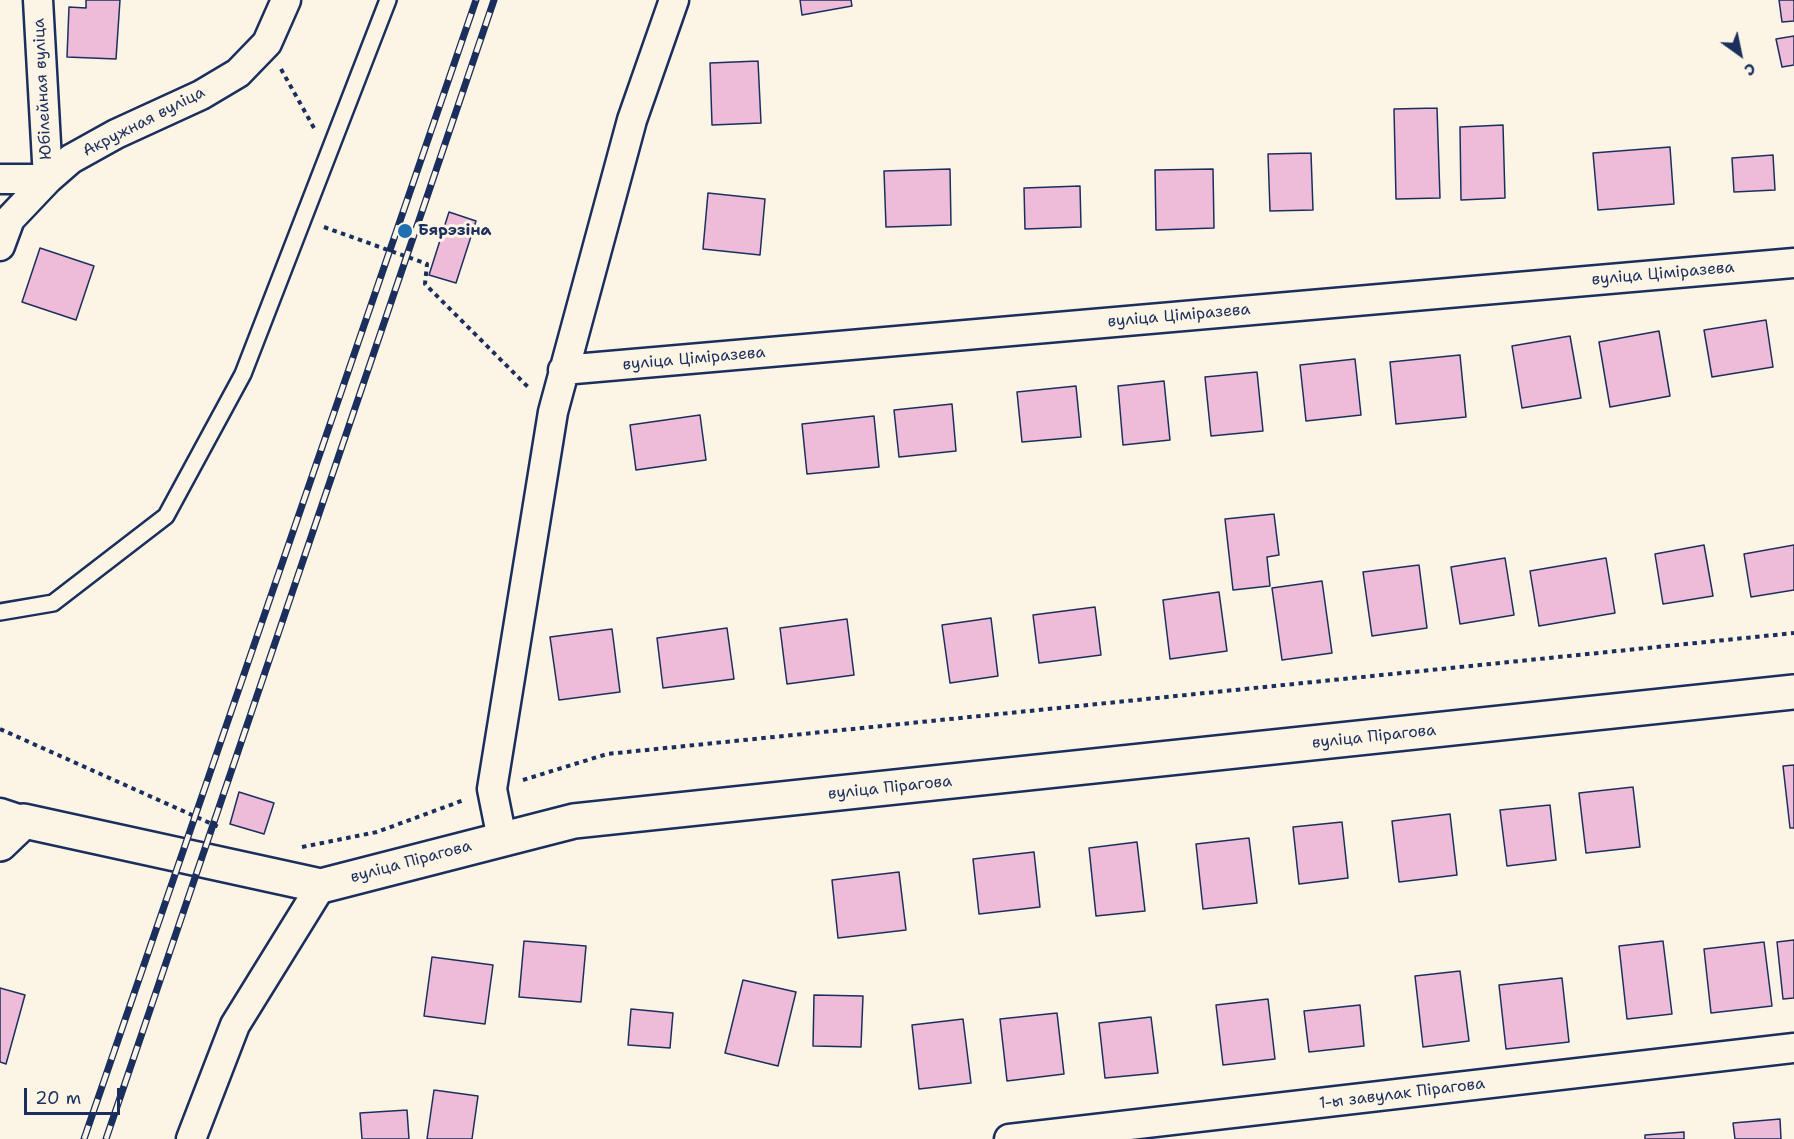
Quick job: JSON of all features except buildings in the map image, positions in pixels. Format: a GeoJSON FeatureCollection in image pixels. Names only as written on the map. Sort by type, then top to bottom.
{"type":"FeatureCollection","features":[{"type":"Feature","properties":{"kind":"main road","name":"вуліца Пірагова"},"geometry":{"type":"LineString","coordinates":[[12,817],[321,886],[573,821],[1794,692]]}},
{"type":"Feature","properties":{"kind":"main road"},"geometry":{"type":"LineString","coordinates":[[0,844],[12,817]]}},
{"type":"Feature","properties":{"kind":"street","name":"Юбілейная вуліца"},"geometry":{"type":"LineString","coordinates":[[38,0],[48,179]]}},
{"type":"Feature","properties":{"kind":"street","name":"Акружная вуліца"},"geometry":{"type":"LineString","coordinates":[[0,246],[10,219],[48,179],[71,159],[107,139],[201,95],[238,73],[267,43],[286,0]]}},
{"type":"Feature","properties":{"kind":"street"},"geometry":{"type":"LineString","coordinates":[[502,839],[492,789],[553,412],[632,120],[674,0]]}},
{"type":"Feature","properties":{"kind":"street"},"geometry":{"type":"LineString","coordinates":[[0,179],[48,179]]}},
{"type":"Feature","properties":{"kind":"street","name":"вуліца Ціміразева"},"geometry":{"type":"LineString","coordinates":[[563,370],[1794,263]]}},
{"type":"Feature","properties":{"kind":"street"},"geometry":{"type":"LineString","coordinates":[[191,1139],[235,1025],[321,886]]}},
{"type":"Feature","properties":{"kind":"street","name":"1-ы завулак Пірагова"},"geometry":{"type":"LineString","coordinates":[[1009,1139],[1794,1048]]}},
{"type":"Feature","properties":{"kind":"lane"},"geometry":{"type":"LineString","coordinates":[[0,612],[53,603],[166,516],[243,374],[388,0]]}},
{"type":"Feature","properties":{"kind":"path"},"geometry":{"type":"LineString","coordinates":[[267,43],[328,156]]}},
{"type":"Feature","properties":{"kind":"path"},"geometry":{"type":"LineString","coordinates":[[303,219],[427,264],[425,285],[553,412]]}},
{"type":"Feature","properties":{"kind":"path"},"geometry":{"type":"LineString","coordinates":[[294,849],[377,832],[492,789],[607,754],[1794,633]]}},
{"type":"Feature","properties":{"kind":"path"},"geometry":{"type":"LineString","coordinates":[[0,729],[223,829]]}},
{"type":"Feature","properties":{"kind":"railway"},"geometry":{"type":"LineString","coordinates":[[84,1139],[476,0]]}},
{"type":"Feature","properties":{"kind":"railway"},"geometry":{"type":"LineString","coordinates":[[106,1139],[494,0]]}},
{"type":"Feature","properties":{"kind":"place","name":"Бярэзіна"},"geometry":{"type":"Point","coordinates":[405,231]}}]}
